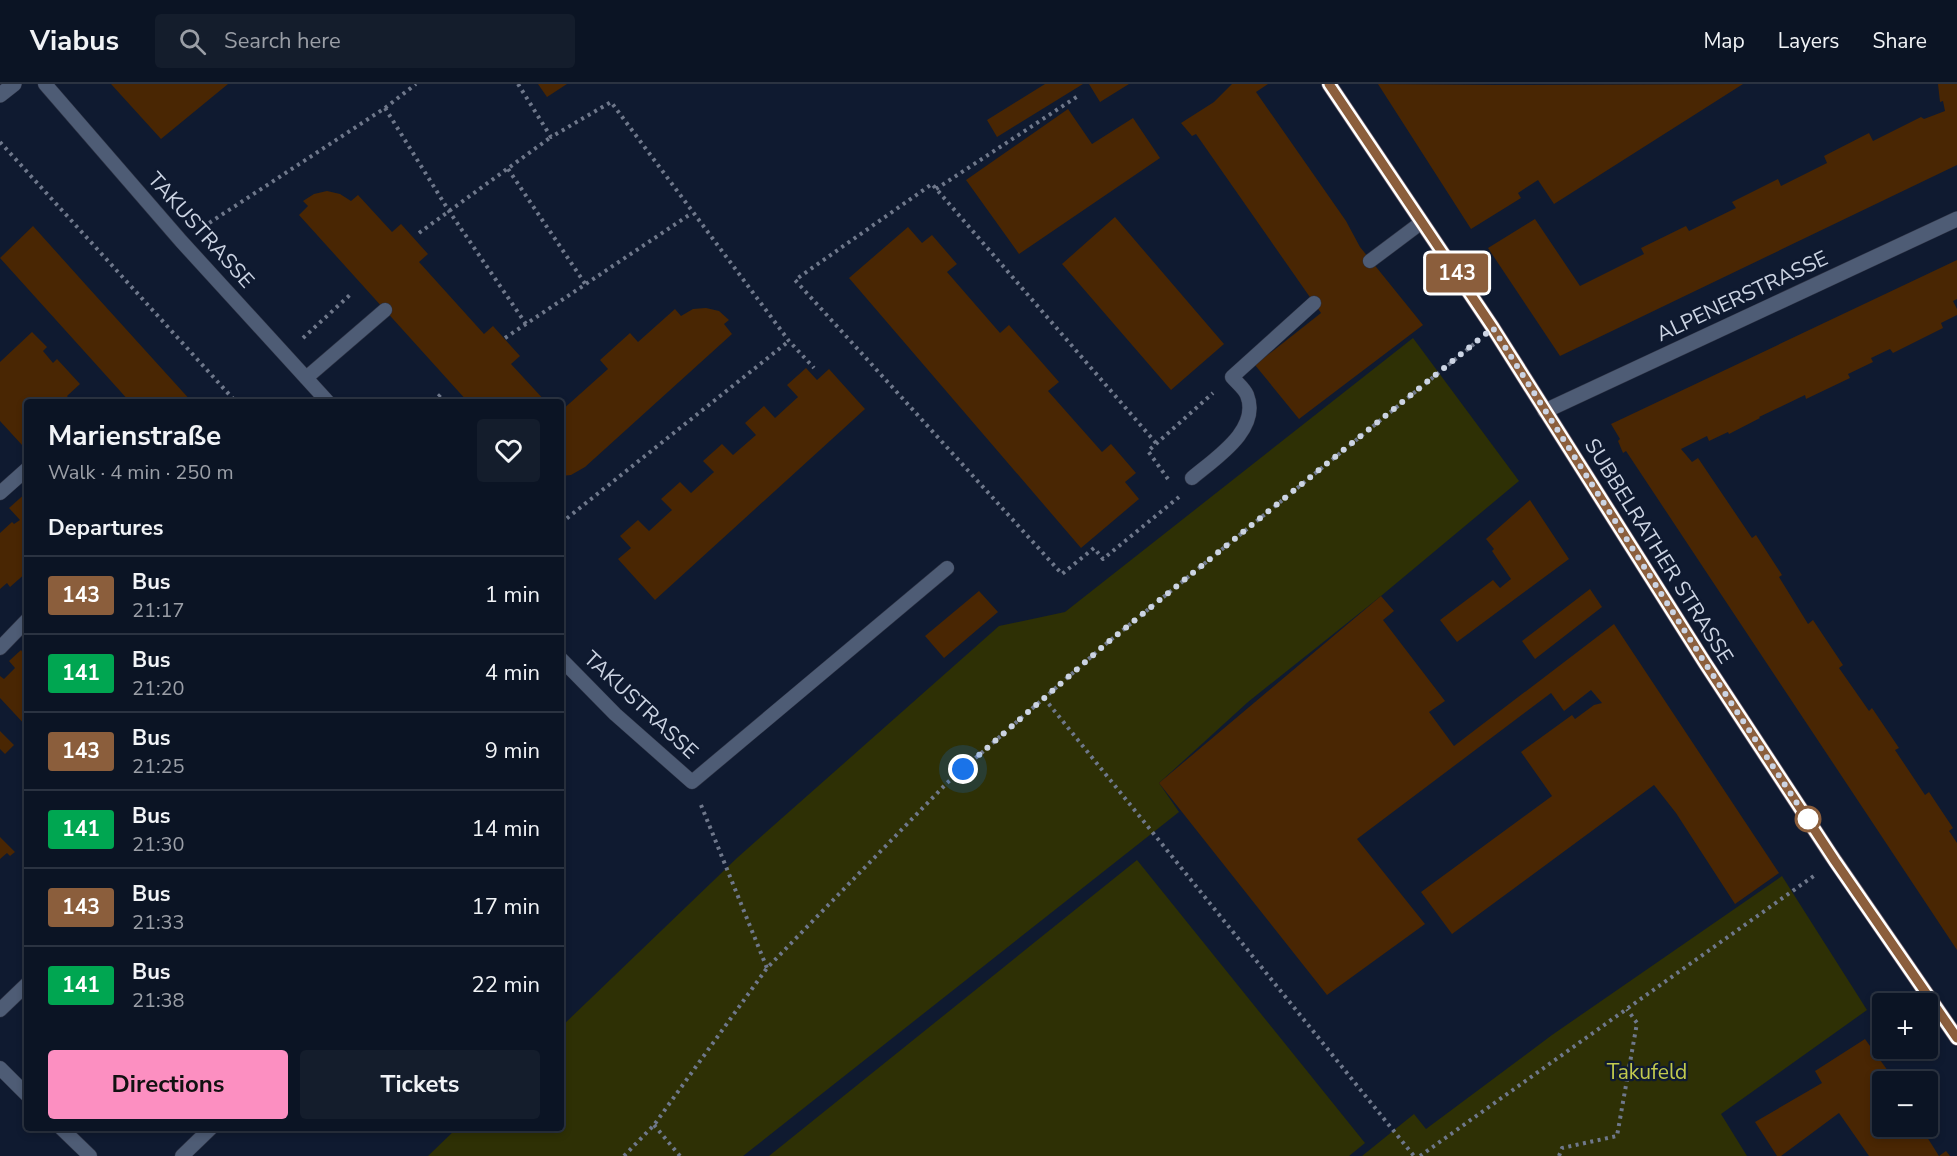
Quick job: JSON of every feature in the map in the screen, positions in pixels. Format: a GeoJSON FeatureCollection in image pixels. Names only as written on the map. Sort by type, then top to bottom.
{"type":"FeatureCollection","features":[{"type":"Feature","properties":{"kind":"main road","name":"SUBBELRATHER STRASSE"},"geometry":{"type":"LineString","coordinates":[[1329,84],[1493,328],[1705,663],[1835,861],[1957,1038]]}},
{"type":"Feature","properties":{"kind":"street"},"geometry":{"type":"LineString","coordinates":[[0,95],[14,84]]}},
{"type":"Feature","properties":{"kind":"street","name":"ALPENERSTRASSE"},"geometry":{"type":"LineString","coordinates":[[1545,411],[1957,219]]}},
{"type":"Feature","properties":{"kind":"lane","name":"TAKUSTRASSE"},"geometry":{"type":"LineString","coordinates":[[45,84],[181,241],[325,399]]}},
{"type":"Feature","properties":{"kind":"lane"},"geometry":{"type":"LineString","coordinates":[[1370,261],[1422,222]]}},
{"type":"Feature","properties":{"kind":"lane"},"geometry":{"type":"LineString","coordinates":[[1192,478],[1241,434],[1245,424],[1248,399],[1246,393],[1232,377],[1314,303]]}},
{"type":"Feature","properties":{"kind":"lane"},"geometry":{"type":"LineString","coordinates":[[306,378],[385,310]]}},
{"type":"Feature","properties":{"kind":"lane"},"geometry":{"type":"LineString","coordinates":[[0,493],[24,472]]}},
{"type":"Feature","properties":{"kind":"lane"},"geometry":{"type":"LineString","coordinates":[[692,782],[947,568]]}},
{"type":"Feature","properties":{"kind":"lane"},"geometry":{"type":"LineString","coordinates":[[0,648],[24,623]]}},
{"type":"Feature","properties":{"kind":"lane","name":"TAKUSTRASSE"},"geometry":{"type":"LineString","coordinates":[[564,662],[615,714],[692,782]]}},
{"type":"Feature","properties":{"kind":"lane"},"geometry":{"type":"LineString","coordinates":[[0,1010],[24,987]]}},
{"type":"Feature","properties":{"kind":"lane"},"geometry":{"type":"LineString","coordinates":[[0,1068],[24,1092]]}},
{"type":"Feature","properties":{"kind":"lane"},"geometry":{"type":"LineString","coordinates":[[64,1131],[90,1156]]}},
{"type":"Feature","properties":{"kind":"lane"},"geometry":{"type":"LineString","coordinates":[[182,1156],[208,1131]]}},
{"type":"Feature","properties":{"kind":"path"},"geometry":{"type":"LineString","coordinates":[[181,241],[385,108],[416,84]]}},
{"type":"Feature","properties":{"kind":"path"},"geometry":{"type":"LineString","coordinates":[[518,84],[551,137]]}},
{"type":"Feature","properties":{"kind":"path"},"geometry":{"type":"LineString","coordinates":[[936,189],[1078,96]]}},
{"type":"Feature","properties":{"kind":"path"},"geometry":{"type":"LineString","coordinates":[[419,233],[551,137],[611,102],[789,341],[814,368]]}},
{"type":"Feature","properties":{"kind":"path"},"geometry":{"type":"LineString","coordinates":[[385,108],[449,211],[526,324]]}},
{"type":"Feature","properties":{"kind":"path"},"geometry":{"type":"LineString","coordinates":[[0,142],[233,399]]}},
{"type":"Feature","properties":{"kind":"path"},"geometry":{"type":"LineString","coordinates":[[508,169],[586,285]]}},
{"type":"Feature","properties":{"kind":"path"},"geometry":{"type":"LineString","coordinates":[[1156,443],[932,184],[795,280],[1062,574],[1094,548],[1103,559],[1180,497],[1148,451],[1232,377]]}},
{"type":"Feature","properties":{"kind":"path"},"geometry":{"type":"LineString","coordinates":[[505,338],[692,213]]}},
{"type":"Feature","properties":{"kind":"path"},"geometry":{"type":"LineString","coordinates":[[285,355],[352,293]]}},
{"type":"Feature","properties":{"kind":"path"},"geometry":{"type":"LineString","coordinates":[[624,1156],[654,1125],[767,968],[947,783],[1107,643],[1493,328]]}},
{"type":"Feature","properties":{"kind":"path"},"geometry":{"type":"LineString","coordinates":[[564,521],[789,341]]}},
{"type":"Feature","properties":{"kind":"path"},"geometry":{"type":"LineString","coordinates":[[436,399],[442,393]]}},
{"type":"Feature","properties":{"kind":"path"},"geometry":{"type":"LineString","coordinates":[[1044,698],[1414,1156]]}},
{"type":"Feature","properties":{"kind":"path"},"geometry":{"type":"LineString","coordinates":[[692,782],[767,968]]}},
{"type":"Feature","properties":{"kind":"path"},"geometry":{"type":"LineString","coordinates":[[1420,1156],[1835,861]]}},
{"type":"Feature","properties":{"kind":"path"},"geometry":{"type":"LineString","coordinates":[[1559,1156],[1562,1148],[1617,1136],[1637,1023],[1627,1009]]}},
{"type":"Feature","properties":{"kind":"path"},"geometry":{"type":"LineString","coordinates":[[654,1125],[680,1156]]}},
{"type":"Feature","properties":{"kind":"green space"},"geometry":{"type":"Polygon","coordinates":[[[1413,338],[1519,481],[1381,596],[1248,702],[1159,783],[1179,812],[743,1156],[428,1156],[454,1131],[564,1131],[564,1024],[737,858],[999,626],[1065,612],[1413,338]]]}},
{"type":"Feature","properties":{"kind":"green space"},"geometry":{"type":"Polygon","coordinates":[[[1137,860],[1365,1143],[1349,1156],[769,1156],[1137,860]]]}},
{"type":"Feature","properties":{"kind":"green space","name":"Takufeld"},"geometry":{"type":"Polygon","coordinates":[[[1782,876],[1867,1010],[1721,1114],[1747,1156],[1362,1156],[1414,1114],[1426,1129],[1552,1035],[1782,876]]]}},
{"type":"Feature","properties":{"kind":"building"},"geometry":{"type":"Polygon","coordinates":[[[111,84],[228,84],[161,139],[111,84]]]}},
{"type":"Feature","properties":{"kind":"building"},"geometry":{"type":"Polygon","coordinates":[[[538,84],[567,84],[547,97],[538,84]]]}},
{"type":"Feature","properties":{"kind":"building"},"geometry":{"type":"Polygon","coordinates":[[[1045,84],[1083,84],[997,137],[987,120],[1045,84]]]}},
{"type":"Feature","properties":{"kind":"building"},"geometry":{"type":"Polygon","coordinates":[[[1089,84],[1129,84],[1100,102],[1089,84]]]}},
{"type":"Feature","properties":{"kind":"building"},"geometry":{"type":"Polygon","coordinates":[[[1232,84],[1268,84],[1256,92],[1346,221],[1360,247],[1423,325],[1299,419],[1255,365],[1321,313],[1196,134],[1192,136],[1181,123],[1214,102],[1232,84]]]}},
{"type":"Feature","properties":{"kind":"building"},"geometry":{"type":"Polygon","coordinates":[[[1378,84],[1743,84],[1554,204],[1538,180],[1518,193],[1521,198],[1471,229],[1378,84]]]}},
{"type":"Feature","properties":{"kind":"building"},"geometry":{"type":"Polygon","coordinates":[[[1938,84],[1957,84],[1957,165],[1560,356],[1488,248],[1535,219],[1580,286],[1644,254],[1641,248],[1686,226],[1689,231],[1736,208],[1732,202],[1778,179],[1781,186],[1827,163],[1824,156],[1869,133],[1873,141],[1921,117],[1924,119],[1945,111],[1943,101],[1940,102],[1938,84]]]}},
{"type":"Feature","properties":{"kind":"building"},"geometry":{"type":"Polygon","coordinates":[[[1068,109],[1092,144],[1133,118],[1160,158],[1019,254],[966,180],[1068,109]]]}},
{"type":"Feature","properties":{"kind":"building"},"geometry":{"type":"Polygon","coordinates":[[[327,191],[340,194],[351,201],[358,195],[392,232],[401,224],[428,254],[419,262],[484,334],[493,326],[520,356],[511,364],[543,399],[465,399],[299,215],[308,206],[303,201],[314,194],[327,191]]]}},
{"type":"Feature","properties":{"kind":"building"},"geometry":{"type":"Polygon","coordinates":[[[1115,217],[1224,344],[1171,390],[1062,264],[1115,217]]]}},
{"type":"Feature","properties":{"kind":"building"},"geometry":{"type":"Polygon","coordinates":[[[33,226],[189,399],[127,399],[0,258],[33,226]]]}},
{"type":"Feature","properties":{"kind":"building"},"geometry":{"type":"Polygon","coordinates":[[[908,227],[922,243],[932,235],[957,264],[947,272],[1000,333],[1009,325],[1059,382],[1048,391],[1102,452],[1111,444],[1136,473],[1125,482],[1139,499],[1081,548],[849,278],[908,227]]]}},
{"type":"Feature","properties":{"kind":"building"},"geometry":{"type":"Polygon","coordinates":[[[1957,260],[1957,299],[1953,301],[1957,315],[1941,323],[1943,328],[1893,353],[1890,349],[1871,358],[1873,362],[1848,374],[1850,378],[1806,399],[1805,395],[1729,434],[1728,432],[1709,441],[1707,436],[1681,449],[1692,462],[1698,458],[1752,538],[1756,535],[1782,575],[1779,577],[1808,624],[1813,620],[1843,665],[1839,668],[1869,711],[1872,708],[1899,748],[1895,750],[1925,795],[1929,792],[1953,828],[1949,831],[1957,843],[1957,950],[1626,451],[1623,453],[1618,441],[1620,439],[1611,424],[1957,260]]]}},
{"type":"Feature","properties":{"kind":"building"},"geometry":{"type":"Polygon","coordinates":[[[706,308],[719,311],[729,320],[724,324],[732,334],[585,467],[571,475],[564,476],[564,408],[608,369],[600,360],[630,333],[638,342],[675,309],[681,316],[693,309],[706,308]]]}},
{"type":"Feature","properties":{"kind":"building"},"geometry":{"type":"Polygon","coordinates":[[[32,332],[47,347],[43,351],[53,363],[57,359],[80,384],[67,396],[69,399],[24,399],[24,443],[22,445],[0,421],[0,362],[32,332]]]}},
{"type":"Feature","properties":{"kind":"building"},"geometry":{"type":"Polygon","coordinates":[[[806,368],[817,380],[829,369],[865,409],[655,600],[618,559],[631,548],[620,536],[638,520],[649,531],[672,510],[661,499],[680,482],[691,493],[714,472],[703,461],[722,444],[733,455],[756,435],[745,423],[764,406],[775,418],[798,397],[787,385],[806,368]]]}},
{"type":"Feature","properties":{"kind":"building"},"geometry":{"type":"Polygon","coordinates":[[[24,495],[24,575],[10,587],[7,583],[0,589],[0,533],[12,522],[14,524],[20,520],[9,508],[24,495]]]}},
{"type":"Feature","properties":{"kind":"building"},"geometry":{"type":"Polygon","coordinates":[[[1530,500],[1569,559],[1457,642],[1440,620],[1493,580],[1500,588],[1511,579],[1486,539],[1530,500]]]}},
{"type":"Feature","properties":{"kind":"building"},"geometry":{"type":"Polygon","coordinates":[[[1590,589],[1602,607],[1535,659],[1522,641],[1590,589]]]}},
{"type":"Feature","properties":{"kind":"building"},"geometry":{"type":"Polygon","coordinates":[[[979,591],[998,612],[944,658],[925,636],[979,591]]]}},
{"type":"Feature","properties":{"kind":"building"},"geometry":{"type":"Polygon","coordinates":[[[1381,596],[1394,611],[1383,620],[1445,701],[1429,712],[1454,746],[1614,624],[1779,873],[1735,904],[1676,813],[1654,785],[1452,934],[1421,892],[1552,796],[1521,752],[1572,715],[1575,719],[1594,705],[1602,703],[1591,690],[1564,711],[1551,693],[1357,839],[1425,924],[1327,995],[1159,783],[1381,596]]]}},
{"type":"Feature","properties":{"kind":"building"},"geometry":{"type":"Polygon","coordinates":[[[21,650],[23,653],[24,724],[0,698],[0,676],[4,679],[15,668],[9,661],[21,650]]]}},
{"type":"Feature","properties":{"kind":"building"},"geometry":{"type":"Polygon","coordinates":[[[0,731],[14,745],[5,754],[0,749],[0,731]]]}},
{"type":"Feature","properties":{"kind":"building"},"geometry":{"type":"Polygon","coordinates":[[[0,837],[15,852],[10,856],[7,853],[0,859],[0,837]]]}},
{"type":"Feature","properties":{"kind":"building"},"geometry":{"type":"Polygon","coordinates":[[[1865,1039],[1872,1049],[1872,1059],[1879,1059],[1888,1071],[1872,1071],[1872,1137],[1927,1137],[1939,1156],[1869,1156],[1839,1113],[1781,1156],[1777,1156],[1755,1122],[1822,1083],[1815,1071],[1865,1039]]]}},
{"type":"Feature","properties":{"kind":"building"},"geometry":{"type":"Polygon","coordinates":[[[1946,1151],[1950,1156],[1939,1156],[1946,1151]]]}},
{"type":"Feature","properties":{"kind":"bus line","name":"143"},"geometry":{"type":"LineString","coordinates":[[1329,84],[1493,328],[1705,663],[1835,861],[1957,1038]]}},
{"type":"Feature","properties":{"kind":"route"},"geometry":{"type":"LineString","coordinates":[[963,769],[1107,643],[1493,328],[1705,663],[1810,823],[1808,819]]}}]}
